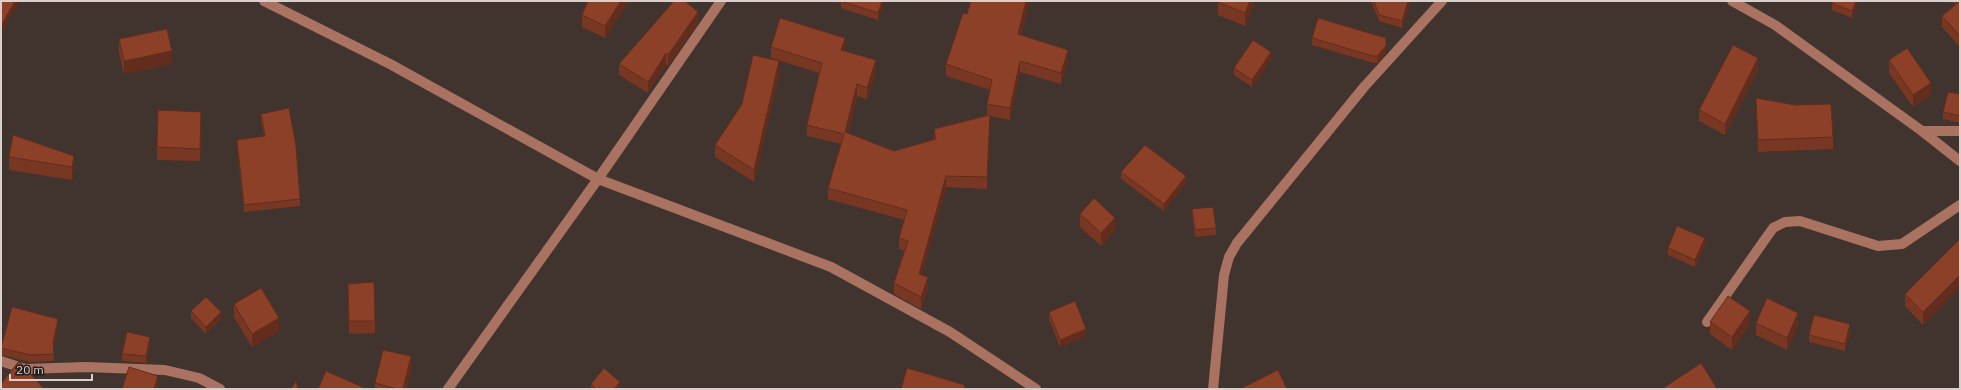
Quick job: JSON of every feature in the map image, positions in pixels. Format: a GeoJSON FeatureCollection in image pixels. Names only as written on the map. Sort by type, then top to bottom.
{"type":"FeatureCollection","features":[{"type":"Feature","properties":{"kind":"street"},"geometry":{"type":"LineString","coordinates":[[264,1],[390,64],[598,179],[831,267],[950,332],[1036,389]]}},
{"type":"Feature","properties":{"kind":"street"},"geometry":{"type":"LineString","coordinates":[[448,389],[598,179],[721,1]]}},
{"type":"Feature","properties":{"kind":"street"},"geometry":{"type":"LineString","coordinates":[[1213,389],[1224,275],[1229,257],[1237,244],[1364,87],[1442,1]]}},
{"type":"Feature","properties":{"kind":"street"},"geometry":{"type":"LineString","coordinates":[[1732,1],[1775,24],[1922,130],[1960,161]]}},
{"type":"Feature","properties":{"kind":"street"},"geometry":{"type":"LineString","coordinates":[[1922,130],[1960,131]]}},
{"type":"Feature","properties":{"kind":"street"},"geometry":{"type":"LineString","coordinates":[[1708,322],[1773,228],[1785,222],[1800,221],[1878,246],[1902,244],[1960,206]]}},
{"type":"Feature","properties":{"kind":"street"},"geometry":{"type":"LineString","coordinates":[[1,361],[24,369],[86,367],[165,370],[199,378],[220,389]]}},
{"type":"Feature","properties":{"kind":"building"},"geometry":{"type":"Polygon","coordinates":[[[1,1],[15,1],[1,26],[1,1]]]}},
{"type":"Feature","properties":{"kind":"building"},"geometry":{"type":"Polygon","coordinates":[[[588,1],[621,1],[605,26],[582,15],[588,1]]]}},
{"type":"Feature","properties":{"kind":"building"},"geometry":{"type":"Polygon","coordinates":[[[674,1],[685,1],[698,12],[668,55],[666,53],[648,82],[619,64],[674,1]]]}},
{"type":"Feature","properties":{"kind":"building"},"geometry":{"type":"Polygon","coordinates":[[[841,1],[882,1],[878,13],[841,1]]]}},
{"type":"Feature","properties":{"kind":"building"},"geometry":{"type":"Polygon","coordinates":[[[971,1],[1026,1],[1018,34],[1068,50],[1061,73],[1020,61],[1010,108],[987,104],[992,80],[946,64],[963,13],[967,14],[971,1]]]}},
{"type":"Feature","properties":{"kind":"building"},"geometry":{"type":"Polygon","coordinates":[[[1218,1],[1250,1],[1245,13],[1218,1]]]}},
{"type":"Feature","properties":{"kind":"building"},"geometry":{"type":"Polygon","coordinates":[[[1374,1],[1408,1],[1402,21],[1379,15],[1374,1]]]}},
{"type":"Feature","properties":{"kind":"building"},"geometry":{"type":"Polygon","coordinates":[[[1833,1],[1856,1],[1852,11],[1832,3],[1833,1]]]}},
{"type":"Feature","properties":{"kind":"building"},"geometry":{"type":"Polygon","coordinates":[[[1960,1],[1960,36],[1942,16],[1960,1]]]}},
{"type":"Feature","properties":{"kind":"building"},"geometry":{"type":"Polygon","coordinates":[[[780,18],[845,38],[841,50],[876,60],[867,88],[857,84],[845,132],[894,151],[936,139],[934,129],[990,115],[987,177],[946,176],[919,274],[928,277],[921,297],[894,283],[908,241],[899,238],[907,210],[828,188],[844,134],[807,125],[822,63],[771,47],[780,18]]]}},
{"type":"Feature","properties":{"kind":"building"},"geometry":{"type":"Polygon","coordinates":[[[1318,18],[1386,38],[1386,46],[1377,56],[1373,56],[1312,38],[1318,18]]]}},
{"type":"Feature","properties":{"kind":"building"},"geometry":{"type":"Polygon","coordinates":[[[167,29],[172,51],[124,61],[119,39],[167,29]]]}},
{"type":"Feature","properties":{"kind":"building"},"geometry":{"type":"Polygon","coordinates":[[[1253,40],[1271,52],[1252,80],[1234,68],[1253,40]]]}},
{"type":"Feature","properties":{"kind":"building"},"geometry":{"type":"Polygon","coordinates":[[[1733,45],[1758,58],[1725,124],[1699,110],[1733,45]]]}},
{"type":"Feature","properties":{"kind":"building"},"geometry":{"type":"Polygon","coordinates":[[[1907,48],[1931,83],[1913,95],[1889,60],[1907,48]]]}},
{"type":"Feature","properties":{"kind":"building"},"geometry":{"type":"Polygon","coordinates":[[[753,55],[779,61],[754,170],[715,145],[742,104],[753,55]]]}},
{"type":"Feature","properties":{"kind":"building"},"geometry":{"type":"Polygon","coordinates":[[[1948,92],[1960,94],[1960,116],[1943,112],[1948,92]]]}},
{"type":"Feature","properties":{"kind":"building"},"geometry":{"type":"Polygon","coordinates":[[[1756,98],[1795,105],[1831,104],[1833,137],[1758,140],[1756,98]]]}},
{"type":"Feature","properties":{"kind":"building"},"geometry":{"type":"Polygon","coordinates":[[[289,108],[296,146],[300,199],[244,205],[237,140],[265,136],[261,114],[289,108]]]}},
{"type":"Feature","properties":{"kind":"building"},"geometry":{"type":"Polygon","coordinates":[[[158,110],[201,112],[200,149],[157,147],[158,110]]]}},
{"type":"Feature","properties":{"kind":"building"},"geometry":{"type":"Polygon","coordinates":[[[13,135],[74,156],[72,167],[9,157],[13,135]]]}},
{"type":"Feature","properties":{"kind":"building"},"geometry":{"type":"Polygon","coordinates":[[[1145,145],[1186,176],[1164,204],[1121,172],[1145,145]]]}},
{"type":"Feature","properties":{"kind":"building"},"geometry":{"type":"Polygon","coordinates":[[[1094,198],[1115,218],[1101,233],[1080,214],[1094,198]]]}},
{"type":"Feature","properties":{"kind":"building"},"geometry":{"type":"Polygon","coordinates":[[[1213,207],[1216,228],[1195,230],[1192,209],[1213,207]]]}},
{"type":"Feature","properties":{"kind":"building"},"geometry":{"type":"Polygon","coordinates":[[[1677,226],[1705,238],[1695,260],[1668,248],[1677,226]]]}},
{"type":"Feature","properties":{"kind":"building"},"geometry":{"type":"Polygon","coordinates":[[[1960,239],[1960,275],[1923,312],[1905,294],[1960,239]]]}},
{"type":"Feature","properties":{"kind":"building"},"geometry":{"type":"Polygon","coordinates":[[[374,282],[375,321],[349,321],[348,284],[374,282]]]}},
{"type":"Feature","properties":{"kind":"building"},"geometry":{"type":"Polygon","coordinates":[[[261,288],[279,318],[252,334],[234,304],[261,288]]]}},
{"type":"Feature","properties":{"kind":"building"},"geometry":{"type":"Polygon","coordinates":[[[1728,296],[1750,311],[1732,337],[1710,322],[1728,296]]]}},
{"type":"Feature","properties":{"kind":"building"},"geometry":{"type":"Polygon","coordinates":[[[206,297],[221,312],[206,327],[191,311],[206,297]]]}},
{"type":"Feature","properties":{"kind":"building"},"geometry":{"type":"Polygon","coordinates":[[[1767,298],[1798,313],[1787,338],[1756,323],[1767,298]]]}},
{"type":"Feature","properties":{"kind":"building"},"geometry":{"type":"Polygon","coordinates":[[[1075,301],[1086,329],[1060,340],[1049,312],[1075,301]]]}},
{"type":"Feature","properties":{"kind":"building"},"geometry":{"type":"Polygon","coordinates":[[[12,307],[58,319],[53,342],[54,354],[31,355],[1,348],[12,307]]]}},
{"type":"Feature","properties":{"kind":"building"},"geometry":{"type":"Polygon","coordinates":[[[1814,315],[1850,324],[1845,344],[1809,335],[1814,315]]]}},
{"type":"Feature","properties":{"kind":"building"},"geometry":{"type":"Polygon","coordinates":[[[127,332],[150,337],[146,356],[122,354],[127,332]]]}},
{"type":"Feature","properties":{"kind":"building"},"geometry":{"type":"Polygon","coordinates":[[[383,350],[411,356],[403,389],[397,389],[375,383],[383,350]]]}},
{"type":"Feature","properties":{"kind":"building"},"geometry":{"type":"Polygon","coordinates":[[[19,361],[44,389],[1,389],[1,384],[19,361]]]}},
{"type":"Feature","properties":{"kind":"building"},"geometry":{"type":"Polygon","coordinates":[[[1701,363],[1716,387],[1714,389],[1662,389],[1701,363]]]}},
{"type":"Feature","properties":{"kind":"building"},"geometry":{"type":"Polygon","coordinates":[[[129,367],[158,376],[154,389],[122,389],[129,367]]]}},
{"type":"Feature","properties":{"kind":"building"},"geometry":{"type":"Polygon","coordinates":[[[604,368],[620,382],[614,389],[596,389],[591,384],[604,368]]]}},
{"type":"Feature","properties":{"kind":"building"},"geometry":{"type":"Polygon","coordinates":[[[907,368],[965,385],[964,389],[901,389],[907,368]]]}},
{"type":"Feature","properties":{"kind":"building"},"geometry":{"type":"Polygon","coordinates":[[[1278,370],[1287,389],[1240,389],[1278,370]]]}},
{"type":"Feature","properties":{"kind":"building"},"geometry":{"type":"Polygon","coordinates":[[[326,371],[367,389],[318,389],[326,371]]]}},
{"type":"Feature","properties":{"kind":"building"},"geometry":{"type":"Polygon","coordinates":[[[296,381],[298,389],[291,389],[296,381]]]}}]}
